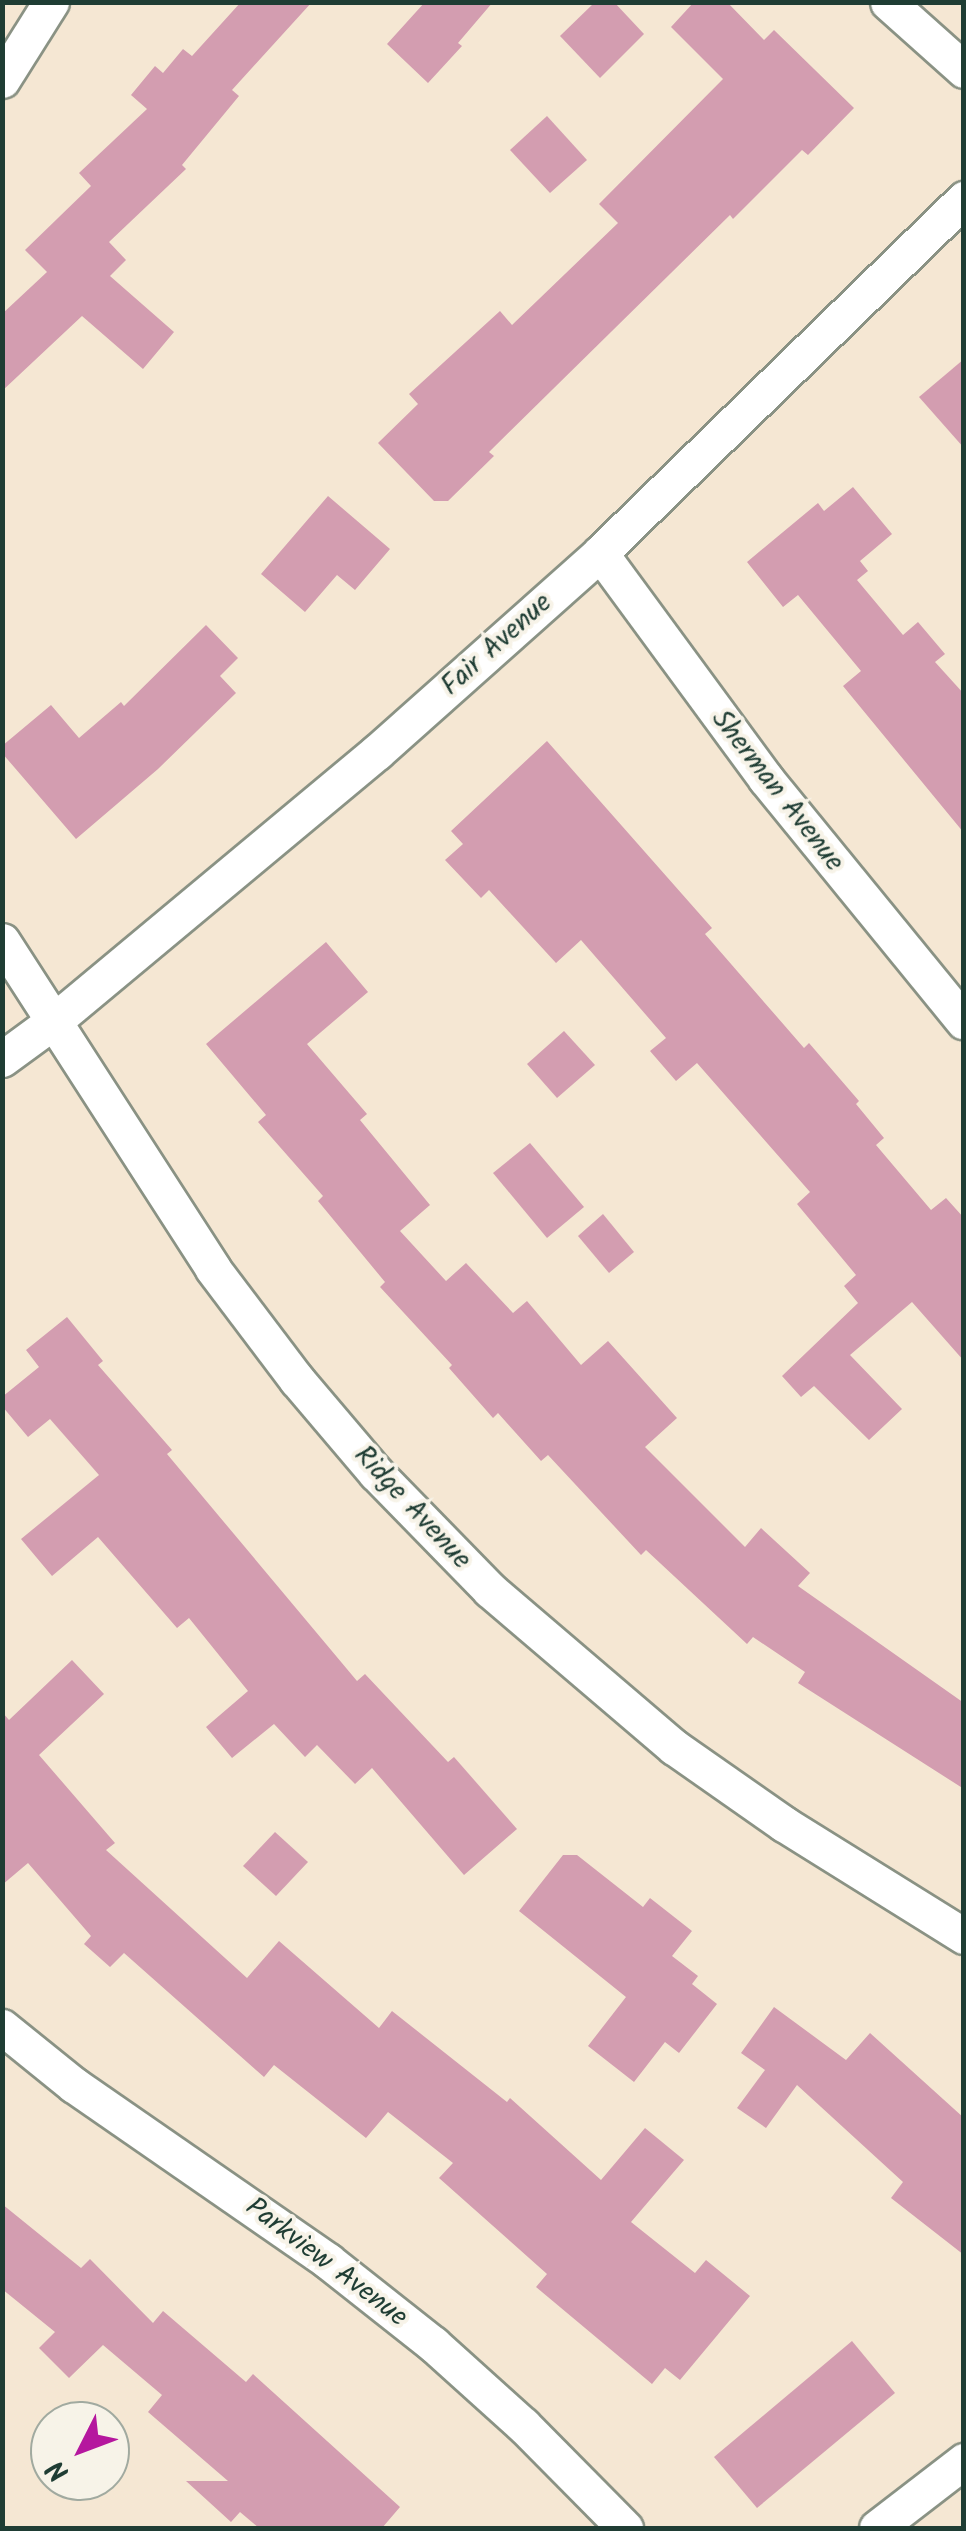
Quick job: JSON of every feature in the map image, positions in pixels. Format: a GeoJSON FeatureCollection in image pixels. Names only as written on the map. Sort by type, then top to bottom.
{"type":"FeatureCollection","features":[{"type":"Feature","properties":{"kind":"street"},"geometry":{"type":"LineString","coordinates":[[2,80],[51,2]]}},
{"type":"Feature","properties":{"kind":"street"},"geometry":{"type":"LineString","coordinates":[[888,2],[964,70]]}},
{"type":"Feature","properties":{"kind":"street","name":"Fair Avenue"},"geometry":{"type":"LineString","coordinates":[[2,1058],[54,1021],[377,752],[600,553],[964,198]]}},
{"type":"Feature","properties":{"kind":"street","name":"Sherman Avenue"},"geometry":{"type":"LineString","coordinates":[[600,553],[766,779],[964,1022]]}},
{"type":"Feature","properties":{"kind":"street","name":"Ridge Avenue"},"geometry":{"type":"LineString","coordinates":[[2,941],[212,1269],[297,1380],[376,1473],[490,1590],[674,1747],[784,1824],[964,1936]]}},
{"type":"Feature","properties":{"kind":"street","name":"Parkview Avenue"},"geometry":{"type":"LineString","coordinates":[[2,2027],[74,2085],[328,2261],[433,2344],[523,2425],[625,2528]]}},
{"type":"Feature","properties":{"kind":"street"},"geometry":{"type":"LineString","coordinates":[[877,2528],[964,2461]]}},
{"type":"Feature","properties":{"kind":"building"},"geometry":{"type":"Polygon","coordinates":[[[241,2],[312,2],[232,90],[239,96],[182,165],[186,169],[109,242],[126,260],[110,276],[174,332],[143,369],[82,316],[2,391],[2,314],[47,272],[25,250],[91,186],[79,173],[147,109],[131,95],[155,66],[163,73],[183,49],[192,56],[241,2]]]}},
{"type":"Feature","properties":{"kind":"building"},"geometry":{"type":"Polygon","coordinates":[[[425,2],[493,2],[458,43],[462,46],[428,83],[387,44],[425,2]]]}},
{"type":"Feature","properties":{"kind":"building"},"geometry":{"type":"Polygon","coordinates":[[[595,2],[614,2],[644,34],[600,78],[560,36],[595,2]]]}},
{"type":"Feature","properties":{"kind":"building"},"geometry":{"type":"Polygon","coordinates":[[[694,2],[727,2],[764,40],[774,30],[854,108],[808,155],[802,150],[733,219],[730,215],[489,452],[494,456],[448,501],[434,501],[378,443],[418,404],[409,394],[500,311],[512,325],[618,223],[599,204],[723,79],[671,27],[694,2]]]}},
{"type":"Feature","properties":{"kind":"building"},"geometry":{"type":"Polygon","coordinates":[[[547,116],[587,160],[550,193],[510,150],[547,116]]]}},
{"type":"Feature","properties":{"kind":"building"},"geometry":{"type":"Polygon","coordinates":[[[964,359],[964,448],[919,397],[964,359]]]}},
{"type":"Feature","properties":{"kind":"building"},"geometry":{"type":"Polygon","coordinates":[[[853,487],[892,534],[860,561],[868,571],[857,580],[903,635],[918,622],[945,654],[935,662],[964,694],[964,833],[843,686],[861,671],[798,595],[783,607],[747,562],[818,503],[824,511],[853,487]]]}},
{"type":"Feature","properties":{"kind":"building"},"geometry":{"type":"Polygon","coordinates":[[[328,496],[390,549],[355,590],[337,575],[305,612],[261,574],[328,496]]]}},
{"type":"Feature","properties":{"kind":"building"},"geometry":{"type":"Polygon","coordinates":[[[206,625],[238,658],[220,676],[236,693],[158,769],[76,839],[2,753],[2,746],[51,705],[79,738],[121,702],[124,706],[206,625]]]}},
{"type":"Feature","properties":{"kind":"building"},"geometry":{"type":"Polygon","coordinates":[[[547,741],[712,928],[705,934],[804,1048],[809,1043],[859,1101],[856,1104],[884,1138],[876,1145],[931,1210],[946,1198],[964,1218],[964,1361],[912,1302],[850,1355],[902,1409],[869,1440],[814,1386],[801,1397],[782,1376],[858,1303],[844,1286],[856,1275],[797,1204],[810,1192],[697,1063],[676,1081],[650,1051],[666,1038],[581,940],[556,963],[489,890],[481,898],[445,860],[463,844],[451,831],[547,741]]]}},
{"type":"Feature","properties":{"kind":"building"},"geometry":{"type":"Polygon","coordinates":[[[326,942],[368,992],[307,1044],[367,1114],[360,1120],[430,1205],[400,1231],[446,1281],[466,1263],[513,1313],[527,1301],[581,1365],[608,1341],[677,1418],[645,1447],[745,1547],[761,1528],[810,1573],[798,1586],[964,1703],[964,1789],[798,1683],[805,1672],[753,1637],[747,1644],[646,1550],[641,1555],[548,1455],[541,1461],[498,1413],[493,1418],[449,1368],[452,1365],[380,1287],[385,1282],[318,1201],[323,1196],[258,1122],[266,1115],[206,1044],[326,942]]]}},
{"type":"Feature","properties":{"kind":"building"},"geometry":{"type":"Polygon","coordinates":[[[564,1031],[595,1065],[557,1098],[527,1064],[564,1031]]]}},
{"type":"Feature","properties":{"kind":"building"},"geometry":{"type":"Polygon","coordinates":[[[530,1143],[584,1207],[547,1238],[493,1173],[530,1143]]]}},
{"type":"Feature","properties":{"kind":"building"},"geometry":{"type":"Polygon","coordinates":[[[603,1214],[634,1252],[609,1273],[578,1236],[603,1214]]]}},
{"type":"Feature","properties":{"kind":"building"},"geometry":{"type":"Polygon","coordinates":[[[67,1317],[103,1361],[98,1365],[172,1450],[167,1454],[357,1681],[365,1674],[448,1762],[454,1757],[517,1829],[464,1875],[372,1768],[355,1784],[317,1745],[305,1757],[274,1724],[232,1758],[206,1727],[248,1691],[189,1618],[177,1628],[98,1537],[52,1576],[21,1539],[99,1475],[50,1419],[28,1437],[2,1406],[2,1397],[39,1367],[26,1350],[67,1317]]]}},
{"type":"Feature","properties":{"kind":"building"},"geometry":{"type":"Polygon","coordinates":[[[72,1660],[104,1694],[39,1755],[115,1843],[106,1850],[247,1978],[279,1941],[379,2028],[392,2011],[507,2102],[510,2098],[601,2180],[645,2128],[684,2160],[631,2222],[695,2273],[706,2260],[750,2296],[680,2380],[665,2368],[652,2384],[536,2287],[547,2274],[439,2178],[453,2163],[388,2112],[366,2138],[274,2065],[264,2077],[124,1953],[110,1967],[84,1944],[91,1936],[28,1863],[2,1885],[2,1712],[9,1720],[72,1660]]]}},
{"type":"Feature","properties":{"kind":"building"},"geometry":{"type":"Polygon","coordinates":[[[275,1832],[308,1862],[276,1896],[243,1866],[275,1832]]]}},
{"type":"Feature","properties":{"kind":"building"},"geometry":{"type":"Polygon","coordinates":[[[563,1855],[577,1855],[643,1907],[650,1898],[692,1931],[672,1956],[698,1976],[692,1984],[717,2004],[679,2053],[665,2042],[634,2082],[588,2046],[626,1997],[519,1911],[563,1855]]]}},
{"type":"Feature","properties":{"kind":"building"},"geometry":{"type":"Polygon","coordinates":[[[774,2007],[846,2060],[870,2033],[964,2118],[964,2255],[891,2198],[903,2182],[797,2085],[766,2128],[737,2108],[765,2070],[741,2053],[774,2007]]]}},
{"type":"Feature","properties":{"kind":"building"},"geometry":{"type":"Polygon","coordinates":[[[2,2204],[81,2268],[90,2259],[153,2323],[163,2311],[246,2382],[253,2374],[400,2507],[382,2528],[259,2528],[240,2512],[231,2522],[186,2481],[228,2481],[148,2412],[162,2395],[103,2345],[69,2378],[39,2348],[55,2332],[2,2289],[2,2204]]]}},
{"type":"Feature","properties":{"kind":"building"},"geometry":{"type":"Polygon","coordinates":[[[852,2341],[895,2393],[757,2508],[714,2457],[852,2341]]]}}]}
